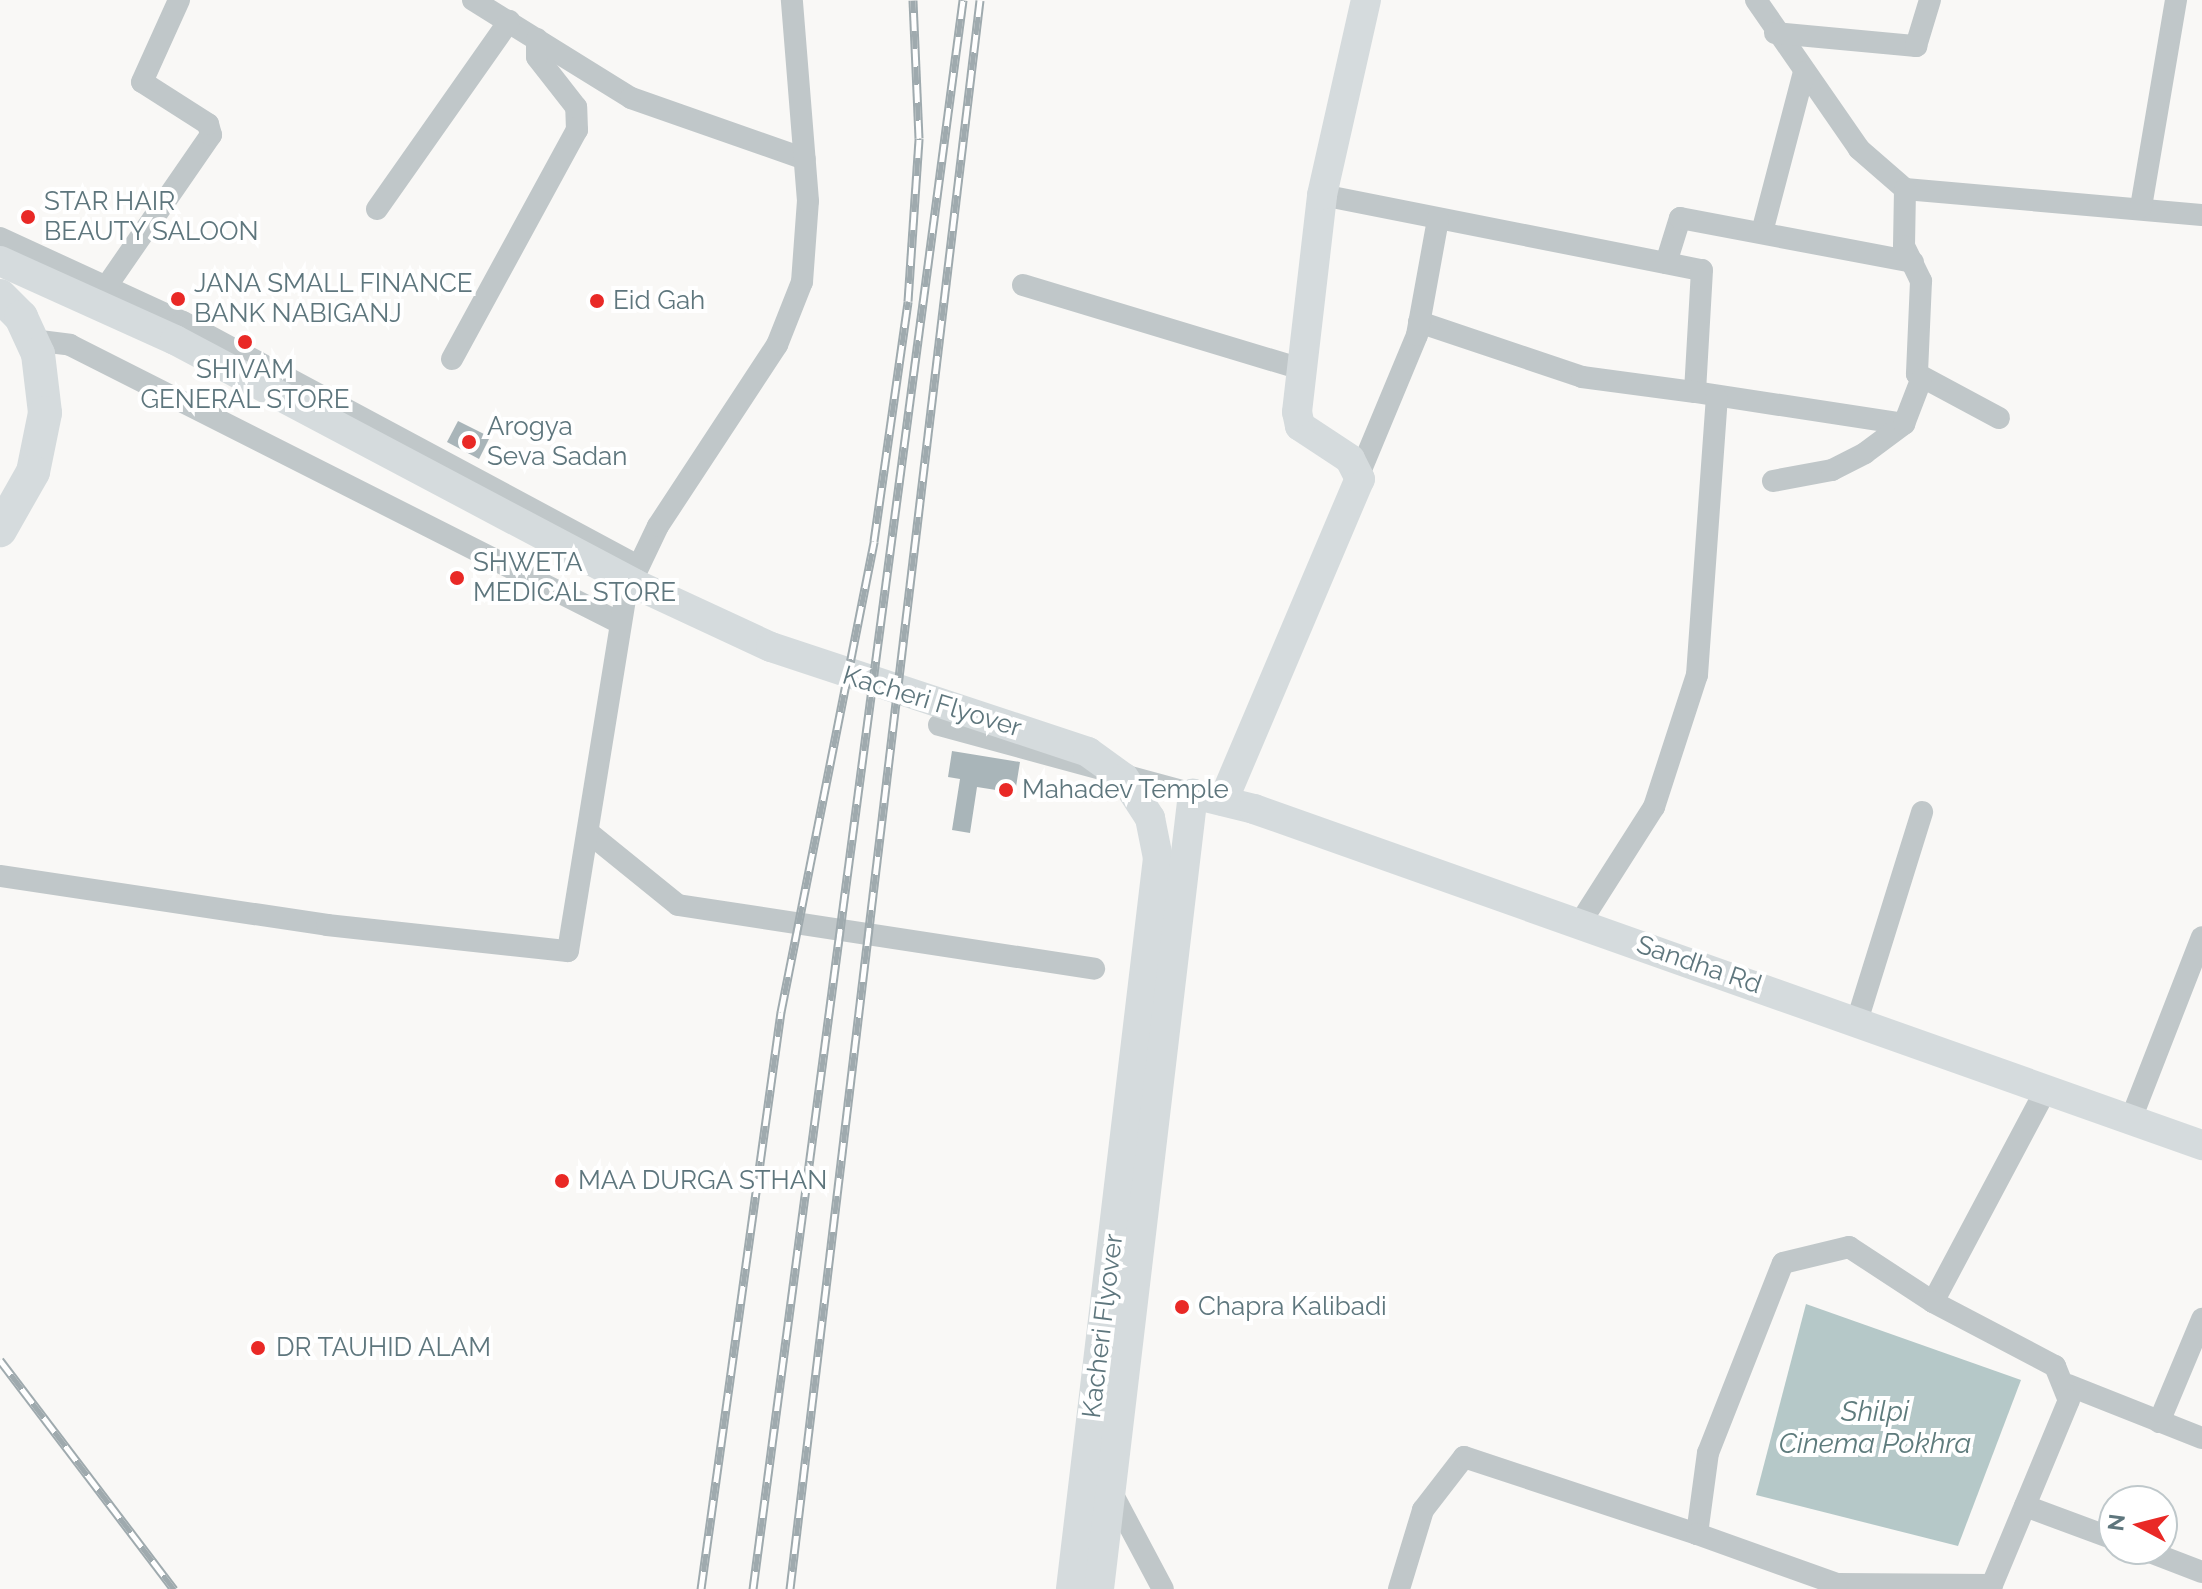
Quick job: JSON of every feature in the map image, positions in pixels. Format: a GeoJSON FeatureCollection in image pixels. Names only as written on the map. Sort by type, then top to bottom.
{"type":"FeatureCollection","features":[{"type":"Feature","properties":{"kind":"main road"},"geometry":{"type":"LineString","coordinates":[[0,296],[32,340],[42,368],[43,437],[0,530]]}},
{"type":"Feature","properties":{"kind":"street"},"geometry":{"type":"LineString","coordinates":[[106,287],[211,135],[208,124],[141,78],[179,0]]}},
{"type":"Feature","properties":{"kind":"street"},"geometry":{"type":"LineString","coordinates":[[473,0],[631,98],[805,159]]}},
{"type":"Feature","properties":{"kind":"street"},"geometry":{"type":"LineString","coordinates":[[0,876],[561,953],[574,939],[620,623],[638,566],[793,313],[808,248],[805,159],[792,0]]}},
{"type":"Feature","properties":{"kind":"street"},"geometry":{"type":"LineString","coordinates":[[1360,472],[1300,426],[1301,369],[1322,195],[1366,0]]}},
{"type":"Feature","properties":{"kind":"street"},"geometry":{"type":"LineString","coordinates":[[1756,0],[1775,33],[1859,149],[1905,189],[2141,207],[2202,215]]}},
{"type":"Feature","properties":{"kind":"street"},"geometry":{"type":"LineString","coordinates":[[1775,33],[1916,46],[1930,0]]}},
{"type":"Feature","properties":{"kind":"street"},"geometry":{"type":"LineString","coordinates":[[2141,207],[2176,0]]}},
{"type":"Feature","properties":{"kind":"street"},"geometry":{"type":"LineString","coordinates":[[377,209],[509,21]]}},
{"type":"Feature","properties":{"kind":"street"},"geometry":{"type":"LineString","coordinates":[[452,359],[577,130],[576,107],[537,57],[537,39]]}},
{"type":"Feature","properties":{"kind":"street"},"geometry":{"type":"LineString","coordinates":[[1762,232],[1804,72]]}},
{"type":"Feature","properties":{"kind":"street"},"geometry":{"type":"LineString","coordinates":[[1905,189],[1903,239],[1921,281],[1915,369],[1921,380],[1999,418]]}},
{"type":"Feature","properties":{"kind":"street"},"geometry":{"type":"LineString","coordinates":[[1322,195],[1702,270],[1695,392]]}},
{"type":"Feature","properties":{"kind":"street"},"geometry":{"type":"LineString","coordinates":[[1666,263],[1680,218],[1913,262]]}},
{"type":"Feature","properties":{"kind":"street"},"geometry":{"type":"LineString","coordinates":[[1223,801],[1419,322],[1438,219]]}},
{"type":"Feature","properties":{"kind":"street"},"geometry":{"type":"LineString","coordinates":[[0,238],[106,287],[638,566]]}},
{"type":"Feature","properties":{"kind":"street","name":"Kacheri Flyover"},"geometry":{"type":"LineString","coordinates":[[0,261],[175,340],[635,584],[771,647],[1088,752],[1124,778],[1150,818],[1158,858],[1071,1589]]}},
{"type":"Feature","properties":{"kind":"street"},"geometry":{"type":"LineString","coordinates":[[1023,285],[1301,369]]}},
{"type":"Feature","properties":{"kind":"street"},"geometry":{"type":"LineString","coordinates":[[1419,322],[1582,377],[1904,424]]}},
{"type":"Feature","properties":{"kind":"street"},"geometry":{"type":"LineString","coordinates":[[32,340],[70,345],[620,623]]}},
{"type":"Feature","properties":{"kind":"street"},"geometry":{"type":"LineString","coordinates":[[1773,481],[1832,470],[1904,424],[1921,380]]}},
{"type":"Feature","properties":{"kind":"street"},"geometry":{"type":"LineString","coordinates":[[1580,923],[1654,807],[1697,675],[1717,399]]}},
{"type":"Feature","properties":{"kind":"street"},"geometry":{"type":"LineString","coordinates":[[939,725],[1193,794],[1114,1497],[1099,1589]]}},
{"type":"Feature","properties":{"kind":"street","name":"Sandha Rd"},"geometry":{"type":"LineString","coordinates":[[1193,794],[1223,801],[1580,923],[2202,1145]]}},
{"type":"Feature","properties":{"kind":"street"},"geometry":{"type":"LineString","coordinates":[[1857,1021],[1922,812]]}},
{"type":"Feature","properties":{"kind":"street"},"geometry":{"type":"LineString","coordinates":[[589,833],[678,905],[1094,969]]}},
{"type":"Feature","properties":{"kind":"street"},"geometry":{"type":"LineString","coordinates":[[2131,1119],[2202,937]]}},
{"type":"Feature","properties":{"kind":"street"},"geometry":{"type":"LineString","coordinates":[[1933,1302],[2047,1088]]}},
{"type":"Feature","properties":{"kind":"street"},"geometry":{"type":"LineString","coordinates":[[1697,1534],[1708,1453],[1783,1263],[1849,1247],[1933,1302],[2055,1366],[2068,1385],[2202,1438]]}},
{"type":"Feature","properties":{"kind":"street"},"geometry":{"type":"LineString","coordinates":[[2159,1422],[2202,1319]]}},
{"type":"Feature","properties":{"kind":"street"},"geometry":{"type":"LineString","coordinates":[[1399,1589],[1423,1510],[1464,1457],[1697,1534],[1836,1586],[1992,1585],[2063,1418],[2068,1385]]}},
{"type":"Feature","properties":{"kind":"street"},"geometry":{"type":"LineString","coordinates":[[1114,1497],[1163,1589]]}},
{"type":"Feature","properties":{"kind":"street"},"geometry":{"type":"LineString","coordinates":[[2025,1506],[2098,1533]]}},
{"type":"Feature","properties":{"kind":"street"},"geometry":{"type":"LineString","coordinates":[[2178,1563],[2202,1572]]}},
{"type":"Feature","properties":{"kind":"water","name":"Shilpi Cinema Pokhra"},"geometry":{"type":"Polygon","coordinates":[[[1806,1304],[2021,1380],[1958,1546],[1756,1495],[1806,1304]]]}},
{"type":"Feature","properties":{"kind":"building"},"geometry":{"type":"Polygon","coordinates":[[[458,421],[490,437],[479,459],[447,442],[458,421]]]}},
{"type":"Feature","properties":{"kind":"building","name":"Mahadev Temple"},"geometry":{"type":"Polygon","coordinates":[[[952,751],[1020,762],[1015,793],[977,787],[970,833],[952,830],[960,779],[948,777],[952,751]]]}},
{"type":"Feature","properties":{"kind":"railway"},"geometry":{"type":"LineString","coordinates":[[701,1589],[781,1012],[874,541],[908,301],[919,138],[913,0]]}},
{"type":"Feature","properties":{"kind":"railway"},"geometry":{"type":"LineString","coordinates":[[753,1589],[963,0]]}},
{"type":"Feature","properties":{"kind":"railway"},"geometry":{"type":"LineString","coordinates":[[790,1589],[980,0]]}},
{"type":"Feature","properties":{"kind":"railway"},"geometry":{"type":"LineString","coordinates":[[0,1360],[174,1589]]}},
{"type":"Feature","properties":{"kind":"place","name":"STAR HAIR BEAUTY SALOON"},"geometry":{"type":"Point","coordinates":[28,217]}},
{"type":"Feature","properties":{"kind":"place","name":"JANA SMALL FINANCE BANK NABIGANJ"},"geometry":{"type":"Point","coordinates":[178,299]}},
{"type":"Feature","properties":{"kind":"place","name":"Eid Gah"},"geometry":{"type":"Point","coordinates":[597,301]}},
{"type":"Feature","properties":{"kind":"place","name":"SHIVAM GENERAL STORE"},"geometry":{"type":"Point","coordinates":[245,342]}},
{"type":"Feature","properties":{"kind":"place","name":"Arogya Seva Sadan"},"geometry":{"type":"Point","coordinates":[469,442]}},
{"type":"Feature","properties":{"kind":"place","name":"SHWETA MEDICAL STORE"},"geometry":{"type":"Point","coordinates":[457,578]}},
{"type":"Feature","properties":{"kind":"place","name":"Mahadev Temple"},"geometry":{"type":"Point","coordinates":[1006,790]}},
{"type":"Feature","properties":{"kind":"place","name":"MAA DURGA STHAN"},"geometry":{"type":"Point","coordinates":[562,1181]}},
{"type":"Feature","properties":{"kind":"place","name":"Chapra Kalibadi"},"geometry":{"type":"Point","coordinates":[1182,1307]}},
{"type":"Feature","properties":{"kind":"place","name":"DR TAUHID ALAM"},"geometry":{"type":"Point","coordinates":[258,1348]}}]}
